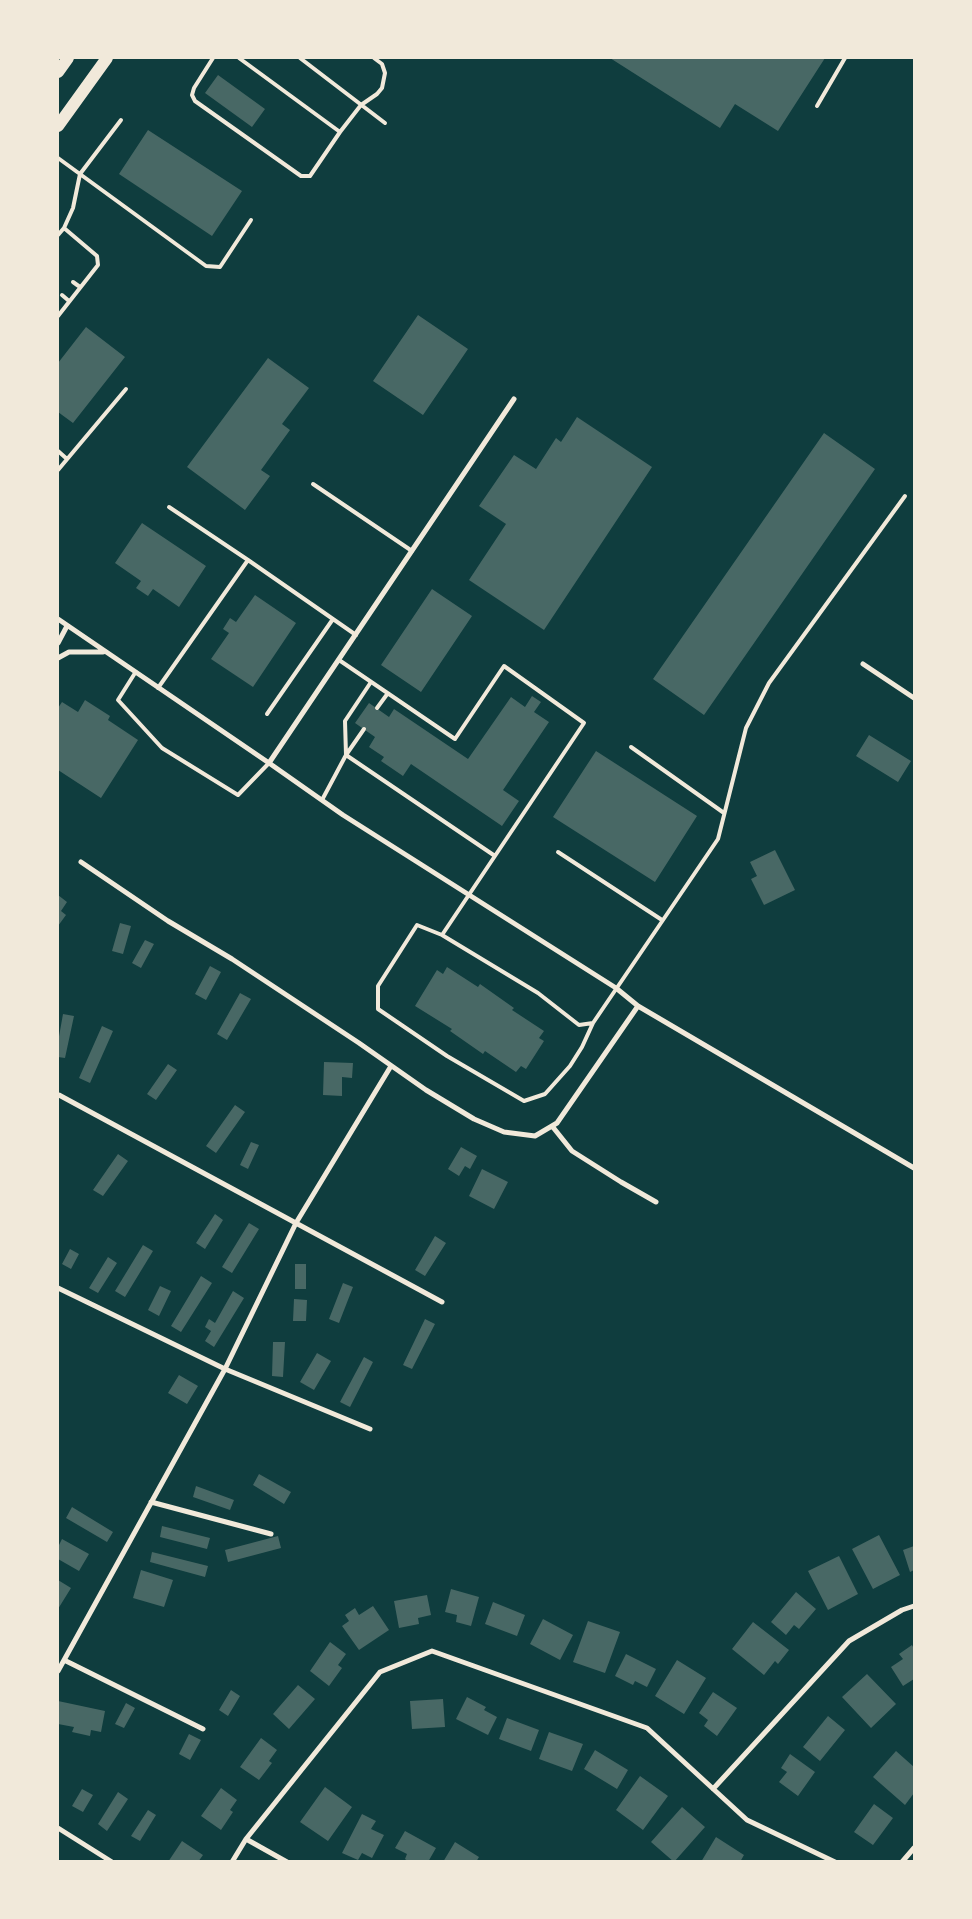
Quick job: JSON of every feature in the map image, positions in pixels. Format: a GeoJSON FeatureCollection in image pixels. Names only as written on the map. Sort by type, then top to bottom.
{"type":"FeatureCollection","features":[{"type":"Feature","properties":{"kind":"main road"},"geometry":{"type":"LineString","coordinates":[[58,72],[68,58]]}},
{"type":"Feature","properties":{"kind":"main road"},"geometry":{"type":"LineString","coordinates":[[58,126],[107,58]]}},
{"type":"Feature","properties":{"kind":"street"},"geometry":{"type":"LineString","coordinates":[[269,763],[514,399]]}},
{"type":"Feature","properties":{"kind":"street"},"geometry":{"type":"LineString","coordinates":[[58,619],[322,800],[616,988],[638,1006],[914,1168]]}},
{"type":"Feature","properties":{"kind":"street"},"geometry":{"type":"LineString","coordinates":[[58,643],[68,626]]}},
{"type":"Feature","properties":{"kind":"street"},"geometry":{"type":"LineString","coordinates":[[58,658],[69,652],[104,652]]}},
{"type":"Feature","properties":{"kind":"street"},"geometry":{"type":"LineString","coordinates":[[863,664],[914,698]]}},
{"type":"Feature","properties":{"kind":"street"},"geometry":{"type":"LineString","coordinates":[[81,862],[168,921],[232,959],[426,1090],[474,1119],[504,1132],[535,1136],[557,1124],[638,1006]]}},
{"type":"Feature","properties":{"kind":"street"},"geometry":{"type":"LineString","coordinates":[[58,1671],[225,1368],[296,1223],[391,1066]]}},
{"type":"Feature","properties":{"kind":"street"},"geometry":{"type":"LineString","coordinates":[[59,1095],[442,1302]]}},
{"type":"Feature","properties":{"kind":"street"},"geometry":{"type":"LineString","coordinates":[[552,1126],[572,1151],[656,1202]]}},
{"type":"Feature","properties":{"kind":"street"},"geometry":{"type":"LineString","coordinates":[[58,1288],[225,1368],[370,1429]]}},
{"type":"Feature","properties":{"kind":"street"},"geometry":{"type":"LineString","coordinates":[[151,1502],[271,1534]]}},
{"type":"Feature","properties":{"kind":"street"},"geometry":{"type":"LineString","coordinates":[[713,1788],[849,1640],[902,1610],[914,1606]]}},
{"type":"Feature","properties":{"kind":"street"},"geometry":{"type":"LineString","coordinates":[[232,1862],[246,1839],[380,1672],[432,1651],[647,1728],[747,1820],[835,1862]]}},
{"type":"Feature","properties":{"kind":"street"},"geometry":{"type":"LineString","coordinates":[[64,1660],[203,1729]]}},
{"type":"Feature","properties":{"kind":"street"},"geometry":{"type":"LineString","coordinates":[[58,1828],[112,1862]]}},
{"type":"Feature","properties":{"kind":"street"},"geometry":{"type":"LineString","coordinates":[[246,1839],[287,1862]]}},
{"type":"Feature","properties":{"kind":"street"},"geometry":{"type":"LineString","coordinates":[[902,1862],[914,1848]]}},
{"type":"Feature","properties":{"kind":"lane"},"geometry":{"type":"LineString","coordinates":[[213,58],[194,88],[192,94],[195,101],[301,176],[310,176],[361,105],[377,94],[385,81],[385,73],[382,64],[374,58]]}},
{"type":"Feature","properties":{"kind":"lane"},"geometry":{"type":"LineString","coordinates":[[239,58],[340,132]]}},
{"type":"Feature","properties":{"kind":"lane"},"geometry":{"type":"LineString","coordinates":[[300,58],[385,124]]}},
{"type":"Feature","properties":{"kind":"lane"},"geometry":{"type":"LineString","coordinates":[[817,106],[845,58]]}},
{"type":"Feature","properties":{"kind":"lane"},"geometry":{"type":"LineString","coordinates":[[58,235],[64,228],[73,208],[80,174],[121,120]]}},
{"type":"Feature","properties":{"kind":"lane"},"geometry":{"type":"LineString","coordinates":[[58,158],[206,266],[220,267],[251,220]]}},
{"type":"Feature","properties":{"kind":"lane"},"geometry":{"type":"LineString","coordinates":[[58,316],[98,265],[97,256],[64,228]]}},
{"type":"Feature","properties":{"kind":"lane"},"geometry":{"type":"LineString","coordinates":[[73,282],[80,287]]}},
{"type":"Feature","properties":{"kind":"lane"},"geometry":{"type":"LineString","coordinates":[[62,295],[69,301]]}},
{"type":"Feature","properties":{"kind":"lane"},"geometry":{"type":"LineString","coordinates":[[58,470],[126,390]]}},
{"type":"Feature","properties":{"kind":"lane"},"geometry":{"type":"LineString","coordinates":[[58,451],[67,459]]}},
{"type":"Feature","properties":{"kind":"lane"},"geometry":{"type":"LineString","coordinates":[[312,484],[412,551]]}},
{"type":"Feature","properties":{"kind":"lane"},"geometry":{"type":"LineString","coordinates":[[593,1023],[579,1025],[538,993],[442,935],[417,925],[378,986],[378,1009],[447,1056],[524,1101],[545,1094],[574,1060],[593,1023],[718,839],[746,728],[768,684],[905,496]]}},
{"type":"Feature","properties":{"kind":"lane"},"geometry":{"type":"LineString","coordinates":[[169,507],[356,634]]}},
{"type":"Feature","properties":{"kind":"lane"},"geometry":{"type":"LineString","coordinates":[[158,688],[248,560]]}},
{"type":"Feature","properties":{"kind":"lane"},"geometry":{"type":"LineString","coordinates":[[268,714],[333,619]]}},
{"type":"Feature","properties":{"kind":"lane"},"geometry":{"type":"LineString","coordinates":[[339,660],[455,739],[504,666],[584,722],[442,935]]}},
{"type":"Feature","properties":{"kind":"lane"},"geometry":{"type":"LineString","coordinates":[[135,673],[118,700],[162,748],[238,795],[269,763]]}},
{"type":"Feature","properties":{"kind":"lane"},"geometry":{"type":"LineString","coordinates":[[346,755],[345,721],[371,682]]}},
{"type":"Feature","properties":{"kind":"lane"},"geometry":{"type":"LineString","coordinates":[[377,708],[388,693]]}},
{"type":"Feature","properties":{"kind":"lane"},"geometry":{"type":"LineString","coordinates":[[322,800],[346,755],[364,729]]}},
{"type":"Feature","properties":{"kind":"lane"},"geometry":{"type":"LineString","coordinates":[[631,747],[724,813]]}},
{"type":"Feature","properties":{"kind":"lane"},"geometry":{"type":"LineString","coordinates":[[346,755],[495,856]]}},
{"type":"Feature","properties":{"kind":"lane"},"geometry":{"type":"LineString","coordinates":[[558,852],[662,920]]}},
{"type":"Feature","properties":{"kind":"building"},"geometry":{"type":"Polygon","coordinates":[[[610,58],[825,58],[778,131],[735,104],[720,128],[610,58]]]}},
{"type":"Feature","properties":{"kind":"building"},"geometry":{"type":"Polygon","coordinates":[[[218,75],[265,109],[252,127],[205,93],[218,75]]]}},
{"type":"Feature","properties":{"kind":"building"},"geometry":{"type":"Polygon","coordinates":[[[148,130],[242,191],[212,236],[119,174],[148,130]]]}},
{"type":"Feature","properties":{"kind":"building"},"geometry":{"type":"Polygon","coordinates":[[[418,315],[468,349],[423,415],[373,381],[418,315]]]}},
{"type":"Feature","properties":{"kind":"building"},"geometry":{"type":"Polygon","coordinates":[[[86,327],[125,357],[73,423],[58,412],[58,363],[86,327]]]}},
{"type":"Feature","properties":{"kind":"building"},"geometry":{"type":"Polygon","coordinates":[[[268,358],[309,388],[282,424],[290,430],[261,470],[270,476],[245,510],[187,467],[268,358]]]}},
{"type":"Feature","properties":{"kind":"building"},"geometry":{"type":"Polygon","coordinates":[[[577,417],[652,467],[544,630],[469,580],[506,524],[479,506],[514,455],[536,469],[556,438],[561,442],[577,417]]]}},
{"type":"Feature","properties":{"kind":"building"},"geometry":{"type":"Polygon","coordinates":[[[824,433],[875,469],[704,715],[653,679],[824,433]]]}},
{"type":"Feature","properties":{"kind":"building"},"geometry":{"type":"Polygon","coordinates":[[[142,523],[206,566],[179,607],[153,589],[148,596],[136,588],[141,581],[115,563],[142,523]]]}},
{"type":"Feature","properties":{"kind":"building"},"geometry":{"type":"Polygon","coordinates":[[[432,589],[472,616],[421,692],[381,665],[432,589]]]}},
{"type":"Feature","properties":{"kind":"building"},"geometry":{"type":"Polygon","coordinates":[[[255,595],[296,623],[253,687],[211,659],[229,633],[223,629],[230,618],[236,622],[255,595]]]}},
{"type":"Feature","properties":{"kind":"building"},"geometry":{"type":"Polygon","coordinates":[[[532,696],[541,702],[534,712],[549,722],[503,790],[519,801],[502,826],[411,764],[403,776],[381,761],[384,757],[369,747],[375,737],[355,723],[369,703],[389,717],[394,709],[468,759],[511,697],[525,707],[532,696]]]}},
{"type":"Feature","properties":{"kind":"building"},"geometry":{"type":"Polygon","coordinates":[[[85,700],[110,716],[108,720],[138,740],[101,798],[58,770],[58,708],[62,702],[78,712],[85,700]]]}},
{"type":"Feature","properties":{"kind":"building"},"geometry":{"type":"Polygon","coordinates":[[[869,735],[911,761],[898,782],[856,756],[869,735]]]}},
{"type":"Feature","properties":{"kind":"building"},"geometry":{"type":"Polygon","coordinates":[[[596,751],[697,816],[655,882],[553,817],[596,751]]]}},
{"type":"Feature","properties":{"kind":"building"},"geometry":{"type":"Polygon","coordinates":[[[775,850],[795,890],[764,905],[751,879],[757,876],[750,862],[775,850]]]}},
{"type":"Feature","properties":{"kind":"building"},"geometry":{"type":"Polygon","coordinates":[[[58,895],[67,902],[61,911],[66,915],[58,926],[58,895]]]}},
{"type":"Feature","properties":{"kind":"building"},"geometry":{"type":"Polygon","coordinates":[[[120,923],[131,926],[123,954],[112,951],[120,923]]]}},
{"type":"Feature","properties":{"kind":"building"},"geometry":{"type":"Polygon","coordinates":[[[145,940],[154,944],[141,968],[132,963],[145,940]]]}},
{"type":"Feature","properties":{"kind":"building"},"geometry":{"type":"Polygon","coordinates":[[[210,966],[221,972],[206,1000],[195,994],[210,966]]]}},
{"type":"Feature","properties":{"kind":"building"},"geometry":{"type":"Polygon","coordinates":[[[447,967],[478,987],[480,984],[514,1008],[512,1010],[544,1031],[539,1038],[544,1041],[526,1069],[521,1066],[516,1072],[485,1051],[483,1054],[450,1031],[452,1029],[415,1006],[437,970],[443,974],[447,967]]]}},
{"type":"Feature","properties":{"kind":"building"},"geometry":{"type":"Polygon","coordinates":[[[240,993],[251,999],[227,1040],[217,1034],[240,993]]]}},
{"type":"Feature","properties":{"kind":"building"},"geometry":{"type":"Polygon","coordinates":[[[63,1014],[74,1016],[65,1058],[58,1057],[58,1042],[63,1014]]]}},
{"type":"Feature","properties":{"kind":"building"},"geometry":{"type":"Polygon","coordinates":[[[102,1026],[113,1031],[90,1083],[79,1078],[102,1026]]]}},
{"type":"Feature","properties":{"kind":"building"},"geometry":{"type":"Polygon","coordinates":[[[324,1062],[353,1063],[352,1078],[342,1077],[342,1096],[323,1095],[324,1062]]]}},
{"type":"Feature","properties":{"kind":"building"},"geometry":{"type":"Polygon","coordinates":[[[168,1064],[177,1070],[156,1100],[147,1094],[168,1064]]]}},
{"type":"Feature","properties":{"kind":"building"},"geometry":{"type":"Polygon","coordinates":[[[235,1105],[245,1112],[216,1153],[206,1146],[235,1105]]]}},
{"type":"Feature","properties":{"kind":"building"},"geometry":{"type":"Polygon","coordinates":[[[251,1142],[259,1145],[248,1169],[240,1165],[251,1142]]]}},
{"type":"Feature","properties":{"kind":"building"},"geometry":{"type":"Polygon","coordinates":[[[461,1147],[477,1156],[470,1169],[465,1166],[459,1176],[448,1169],[461,1147]]]}},
{"type":"Feature","properties":{"kind":"building"},"geometry":{"type":"Polygon","coordinates":[[[118,1154],[128,1161],[103,1196],[93,1190],[118,1154]]]}},
{"type":"Feature","properties":{"kind":"building"},"geometry":{"type":"Polygon","coordinates":[[[482,1169],[508,1182],[494,1209],[469,1196],[482,1169]]]}},
{"type":"Feature","properties":{"kind":"building"},"geometry":{"type":"Polygon","coordinates":[[[215,1214],[223,1220],[205,1249],[196,1243],[215,1214]]]}},
{"type":"Feature","properties":{"kind":"building"},"geometry":{"type":"Polygon","coordinates":[[[249,1223],[259,1229],[232,1273],[222,1267],[249,1223]]]}},
{"type":"Feature","properties":{"kind":"building"},"geometry":{"type":"Polygon","coordinates":[[[435,1236],[446,1243],[425,1276],[415,1270],[435,1236]]]}},
{"type":"Feature","properties":{"kind":"building"},"geometry":{"type":"Polygon","coordinates":[[[143,1245],[153,1251],[125,1297],[115,1291],[143,1245]]]}},
{"type":"Feature","properties":{"kind":"building"},"geometry":{"type":"Polygon","coordinates":[[[70,1249],[79,1254],[71,1269],[62,1264],[70,1249]]]}},
{"type":"Feature","properties":{"kind":"building"},"geometry":{"type":"Polygon","coordinates":[[[108,1257],[117,1263],[98,1293],[89,1288],[108,1257]]]}},
{"type":"Feature","properties":{"kind":"building"},"geometry":{"type":"Polygon","coordinates":[[[295,1264],[306,1264],[306,1289],[295,1289],[295,1264]]]}},
{"type":"Feature","properties":{"kind":"building"},"geometry":{"type":"Polygon","coordinates":[[[201,1276],[212,1283],[181,1332],[171,1326],[201,1276]]]}},
{"type":"Feature","properties":{"kind":"building"},"geometry":{"type":"Polygon","coordinates":[[[343,1283],[353,1287],[339,1323],[329,1319],[343,1283]]]}},
{"type":"Feature","properties":{"kind":"building"},"geometry":{"type":"Polygon","coordinates":[[[160,1286],[171,1291],[159,1316],[148,1310],[160,1286]]]}},
{"type":"Feature","properties":{"kind":"building"},"geometry":{"type":"Polygon","coordinates":[[[233,1291],[244,1298],[214,1347],[205,1341],[211,1331],[205,1327],[209,1319],[215,1323],[233,1291]]]}},
{"type":"Feature","properties":{"kind":"building"},"geometry":{"type":"Polygon","coordinates":[[[294,1299],[307,1300],[306,1321],[293,1321],[294,1299]]]}},
{"type":"Feature","properties":{"kind":"building"},"geometry":{"type":"Polygon","coordinates":[[[425,1319],[435,1324],[412,1369],[403,1365],[425,1319]]]}},
{"type":"Feature","properties":{"kind":"building"},"geometry":{"type":"Polygon","coordinates":[[[273,1342],[285,1342],[283,1377],[272,1376],[273,1342]]]}},
{"type":"Feature","properties":{"kind":"building"},"geometry":{"type":"Polygon","coordinates":[[[317,1353],[331,1361],[314,1390],[300,1382],[317,1353]]]}},
{"type":"Feature","properties":{"kind":"building"},"geometry":{"type":"Polygon","coordinates":[[[364,1357],[373,1362],[350,1407],[340,1402],[364,1357]]]}},
{"type":"Feature","properties":{"kind":"building"},"geometry":{"type":"Polygon","coordinates":[[[179,1375],[198,1386],[187,1404],[168,1393],[179,1375]]]}},
{"type":"Feature","properties":{"kind":"building"},"geometry":{"type":"Polygon","coordinates":[[[259,1474],[291,1492],[284,1504],[253,1485],[259,1474]]]}},
{"type":"Feature","properties":{"kind":"building"},"geometry":{"type":"Polygon","coordinates":[[[196,1486],[234,1500],[230,1510],[193,1497],[196,1486]]]}},
{"type":"Feature","properties":{"kind":"building"},"geometry":{"type":"Polygon","coordinates":[[[72,1507],[113,1532],[107,1542],[66,1518],[72,1507]]]}},
{"type":"Feature","properties":{"kind":"building"},"geometry":{"type":"Polygon","coordinates":[[[162,1526],[210,1538],[207,1549],[160,1537],[162,1526]]]}},
{"type":"Feature","properties":{"kind":"building"},"geometry":{"type":"Polygon","coordinates":[[[879,1535],[900,1575],[873,1589],[852,1549],[879,1535]]]}},
{"type":"Feature","properties":{"kind":"building"},"geometry":{"type":"Polygon","coordinates":[[[278,1536],[281,1548],[228,1562],[225,1550],[278,1536]]]}},
{"type":"Feature","properties":{"kind":"building"},"geometry":{"type":"Polygon","coordinates":[[[62,1539],[89,1554],[79,1571],[58,1559],[58,1547],[62,1539]]]}},
{"type":"Feature","properties":{"kind":"building"},"geometry":{"type":"Polygon","coordinates":[[[914,1546],[914,1570],[910,1572],[903,1550],[914,1546]]]}},
{"type":"Feature","properties":{"kind":"building"},"geometry":{"type":"Polygon","coordinates":[[[152,1552],[208,1566],[205,1577],[150,1562],[152,1552]]]}},
{"type":"Feature","properties":{"kind":"building"},"geometry":{"type":"Polygon","coordinates":[[[839,1556],[858,1594],[828,1610],[808,1571],[839,1556]]]}},
{"type":"Feature","properties":{"kind":"building"},"geometry":{"type":"Polygon","coordinates":[[[141,1570],[173,1580],[164,1607],[133,1598],[141,1570]]]}},
{"type":"Feature","properties":{"kind":"building"},"geometry":{"type":"Polygon","coordinates":[[[58,1580],[71,1588],[58,1609],[58,1580]]]}},
{"type":"Feature","properties":{"kind":"building"},"geometry":{"type":"Polygon","coordinates":[[[451,1589],[479,1597],[471,1626],[456,1622],[457,1615],[445,1612],[451,1589]]]}},
{"type":"Feature","properties":{"kind":"building"},"geometry":{"type":"Polygon","coordinates":[[[796,1592],[816,1609],[799,1629],[794,1625],[786,1635],[771,1622],[796,1592]]]}},
{"type":"Feature","properties":{"kind":"building"},"geometry":{"type":"Polygon","coordinates":[[[427,1595],[431,1615],[418,1618],[419,1624],[399,1628],[394,1601],[427,1595]]]}},
{"type":"Feature","properties":{"kind":"building"},"geometry":{"type":"Polygon","coordinates":[[[493,1602],[525,1615],[517,1636],[485,1624],[493,1602]]]}},
{"type":"Feature","properties":{"kind":"building"},"geometry":{"type":"Polygon","coordinates":[[[373,1606],[389,1630],[359,1650],[342,1626],[349,1621],[345,1615],[355,1608],[359,1615],[373,1606]]]}},
{"type":"Feature","properties":{"kind":"building"},"geometry":{"type":"Polygon","coordinates":[[[543,1619],[573,1635],[560,1660],[530,1644],[543,1619]]]}},
{"type":"Feature","properties":{"kind":"building"},"geometry":{"type":"Polygon","coordinates":[[[588,1621],[620,1632],[605,1673],[573,1662],[588,1621]]]}},
{"type":"Feature","properties":{"kind":"building"},"geometry":{"type":"Polygon","coordinates":[[[753,1622],[789,1650],[778,1664],[775,1661],[764,1675],[732,1649],[753,1622]]]}},
{"type":"Feature","properties":{"kind":"building"},"geometry":{"type":"Polygon","coordinates":[[[330,1642],[346,1654],[338,1665],[342,1668],[329,1686],[310,1671],[330,1642]]]}},
{"type":"Feature","properties":{"kind":"building"},"geometry":{"type":"Polygon","coordinates":[[[912,1645],[914,1649],[914,1679],[903,1686],[891,1667],[903,1659],[899,1654],[912,1645]]]}},
{"type":"Feature","properties":{"kind":"building"},"geometry":{"type":"Polygon","coordinates":[[[626,1654],[656,1669],[647,1687],[635,1681],[633,1685],[615,1676],[626,1654]]]}},
{"type":"Feature","properties":{"kind":"building"},"geometry":{"type":"Polygon","coordinates":[[[677,1660],[706,1678],[684,1714],[655,1696],[677,1660]]]}},
{"type":"Feature","properties":{"kind":"building"},"geometry":{"type":"Polygon","coordinates":[[[867,1674],[896,1704],[871,1728],[842,1697],[867,1674]]]}},
{"type":"Feature","properties":{"kind":"building"},"geometry":{"type":"Polygon","coordinates":[[[298,1685],[315,1699],[289,1729],[273,1714],[298,1685]]]}},
{"type":"Feature","properties":{"kind":"building"},"geometry":{"type":"Polygon","coordinates":[[[231,1690],[240,1696],[228,1716],[219,1710],[231,1690]]]}},
{"type":"Feature","properties":{"kind":"building"},"geometry":{"type":"Polygon","coordinates":[[[713,1692],[737,1708],[717,1736],[704,1726],[708,1720],[699,1713],[713,1692]]]}},
{"type":"Feature","properties":{"kind":"building"},"geometry":{"type":"Polygon","coordinates":[[[467,1697],[486,1707],[484,1710],[497,1717],[488,1735],[456,1719],[467,1697]]]}},
{"type":"Feature","properties":{"kind":"building"},"geometry":{"type":"Polygon","coordinates":[[[443,1699],[445,1727],[412,1729],[410,1701],[443,1699]]]}},
{"type":"Feature","properties":{"kind":"building"},"geometry":{"type":"Polygon","coordinates":[[[58,1701],[105,1711],[101,1732],[91,1730],[90,1736],[72,1732],[74,1727],[58,1724],[58,1701]]]}},
{"type":"Feature","properties":{"kind":"building"},"geometry":{"type":"Polygon","coordinates":[[[126,1703],[135,1708],[124,1728],[115,1724],[126,1703]]]}},
{"type":"Feature","properties":{"kind":"building"},"geometry":{"type":"Polygon","coordinates":[[[828,1716],[845,1730],[820,1761],[803,1747],[828,1716]]]}},
{"type":"Feature","properties":{"kind":"building"},"geometry":{"type":"Polygon","coordinates":[[[507,1718],[539,1730],[531,1751],[499,1739],[507,1718]]]}},
{"type":"Feature","properties":{"kind":"building"},"geometry":{"type":"Polygon","coordinates":[[[549,1732],[583,1744],[572,1771],[539,1759],[549,1732]]]}},
{"type":"Feature","properties":{"kind":"building"},"geometry":{"type":"Polygon","coordinates":[[[189,1734],[201,1740],[190,1760],[179,1754],[189,1734]]]}},
{"type":"Feature","properties":{"kind":"building"},"geometry":{"type":"Polygon","coordinates":[[[261,1738],[277,1750],[269,1761],[272,1763],[259,1780],[240,1767],[261,1738]]]}},
{"type":"Feature","properties":{"kind":"building"},"geometry":{"type":"Polygon","coordinates":[[[595,1750],[628,1770],[617,1789],[584,1769],[595,1750]]]}},
{"type":"Feature","properties":{"kind":"building"},"geometry":{"type":"Polygon","coordinates":[[[896,1751],[914,1767],[914,1793],[905,1805],[873,1777],[896,1751]]]}},
{"type":"Feature","properties":{"kind":"building"},"geometry":{"type":"Polygon","coordinates":[[[790,1754],[815,1772],[798,1796],[779,1782],[787,1772],[781,1768],[790,1754]]]}},
{"type":"Feature","properties":{"kind":"building"},"geometry":{"type":"Polygon","coordinates":[[[640,1776],[668,1796],[643,1830],[616,1810],[640,1776]]]}},
{"type":"Feature","properties":{"kind":"building"},"geometry":{"type":"Polygon","coordinates":[[[325,1787],[352,1807],[328,1841],[300,1822],[325,1787]]]}},
{"type":"Feature","properties":{"kind":"building"},"geometry":{"type":"Polygon","coordinates":[[[221,1788],[237,1800],[230,1810],[233,1812],[221,1830],[201,1816],[221,1788]]]}},
{"type":"Feature","properties":{"kind":"building"},"geometry":{"type":"Polygon","coordinates":[[[82,1789],[93,1795],[83,1812],[72,1806],[82,1789]]]}},
{"type":"Feature","properties":{"kind":"building"},"geometry":{"type":"Polygon","coordinates":[[[118,1792],[128,1799],[107,1831],[98,1824],[118,1792]]]}},
{"type":"Feature","properties":{"kind":"building"},"geometry":{"type":"Polygon","coordinates":[[[874,1804],[893,1818],[873,1845],[854,1832],[874,1804]]]}},
{"type":"Feature","properties":{"kind":"building"},"geometry":{"type":"Polygon","coordinates":[[[682,1807],[705,1827],[674,1862],[651,1842],[682,1807]]]}},
{"type":"Feature","properties":{"kind":"building"},"geometry":{"type":"Polygon","coordinates":[[[148,1810],[156,1815],[140,1841],[131,1836],[148,1810]]]}},
{"type":"Feature","properties":{"kind":"building"},"geometry":{"type":"Polygon","coordinates":[[[362,1814],[376,1821],[371,1829],[384,1835],[372,1858],[362,1853],[358,1860],[342,1853],[362,1814]]]}},
{"type":"Feature","properties":{"kind":"building"},"geometry":{"type":"Polygon","coordinates":[[[405,1831],[436,1848],[428,1862],[409,1862],[405,1859],[407,1854],[395,1848],[405,1831]]]}},
{"type":"Feature","properties":{"kind":"building"},"geometry":{"type":"Polygon","coordinates":[[[716,1837],[744,1855],[740,1862],[701,1862],[716,1837]]]}},
{"type":"Feature","properties":{"kind":"building"},"geometry":{"type":"Polygon","coordinates":[[[182,1841],[203,1855],[198,1862],[168,1862],[182,1841]]]}},
{"type":"Feature","properties":{"kind":"building"},"geometry":{"type":"Polygon","coordinates":[[[455,1842],[479,1857],[476,1862],[443,1862],[455,1842]]]}}]}
